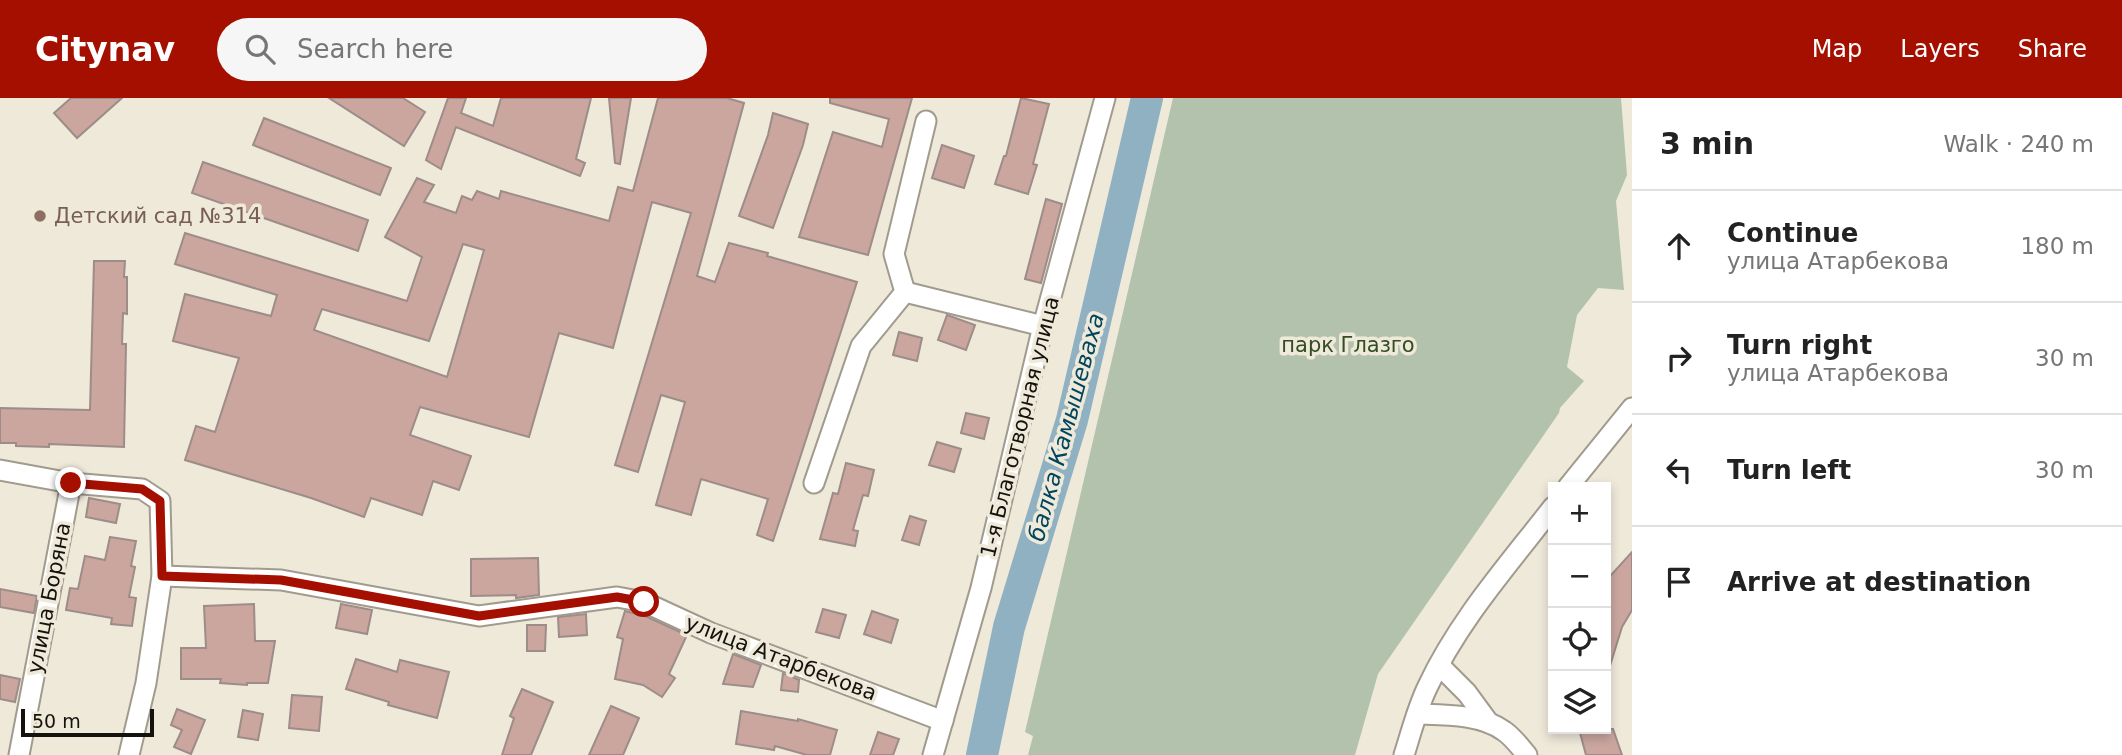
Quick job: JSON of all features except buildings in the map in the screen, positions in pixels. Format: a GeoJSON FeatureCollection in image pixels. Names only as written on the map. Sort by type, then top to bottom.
{"type":"FeatureCollection","features":[{"type":"Feature","properties":{"kind":"street","name":"1-я Благотворная улица"},"geometry":{"type":"LineString","coordinates":[[933,755],[981,588],[1043,326],[1105,98]]}},
{"type":"Feature","properties":{"kind":"street"},"geometry":{"type":"LineString","coordinates":[[905,292],[894,254],[926,121]]}},
{"type":"Feature","properties":{"kind":"street"},"geometry":{"type":"LineString","coordinates":[[905,292],[1043,326]]}},
{"type":"Feature","properties":{"kind":"street"},"geometry":{"type":"LineString","coordinates":[[814,483],[861,345],[905,292]]}},
{"type":"Feature","properties":{"kind":"street"},"geometry":{"type":"LineString","coordinates":[[1573,482],[1632,408]]}},
{"type":"Feature","properties":{"kind":"street"},"geometry":{"type":"LineString","coordinates":[[0,470],[71,483],[142,489],[160,501],[162,576],[146,683],[129,755]]}},
{"type":"Feature","properties":{"kind":"street","name":"улица Боряна"},"geometry":{"type":"LineString","coordinates":[[19,755],[71,483]]}},
{"type":"Feature","properties":{"kind":"street"},"geometry":{"type":"LineString","coordinates":[[1404,755],[1426,689],[1472,610],[1548,513]]}},
{"type":"Feature","properties":{"kind":"street","name":"улица Атарбекова"},"geometry":{"type":"LineString","coordinates":[[162,576],[281,580],[479,616],[617,597],[644,602],[711,633],[943,721]]}},
{"type":"Feature","properties":{"kind":"street"},"geometry":{"type":"LineString","coordinates":[[1439,666],[1466,693],[1489,723]]}},
{"type":"Feature","properties":{"kind":"street"},"geometry":{"type":"LineString","coordinates":[[1417,714],[1450,715],[1489,723],[1505,732],[1527,755]]}},
{"type":"Feature","properties":{"kind":"green space","name":"парк Глазго"},"geometry":{"type":"Polygon","coordinates":[[[1173,98],[1621,98],[1627,175],[1616,201],[1624,290],[1598,288],[1577,315],[1567,367],[1584,381],[1560,408],[1378,674],[1355,755],[1028,755],[1033,736],[1025,732],[1173,98]]]}},
{"type":"Feature","properties":{"kind":"waterway","name":"балка Камышеваха"},"geometry":{"type":"LineString","coordinates":[[982,755],[1009,627],[1072,420],[1147,98]]}},
{"type":"Feature","properties":{"kind":"place","name":"Детский сад №314"},"geometry":{"type":"Point","coordinates":[40,216]}},
{"type":"Feature","properties":{"kind":"route"},"geometry":{"type":"LineString","coordinates":[[71,483],[142,489],[160,501],[162,576],[281,580],[479,616],[617,597],[644,602]]}}]}
